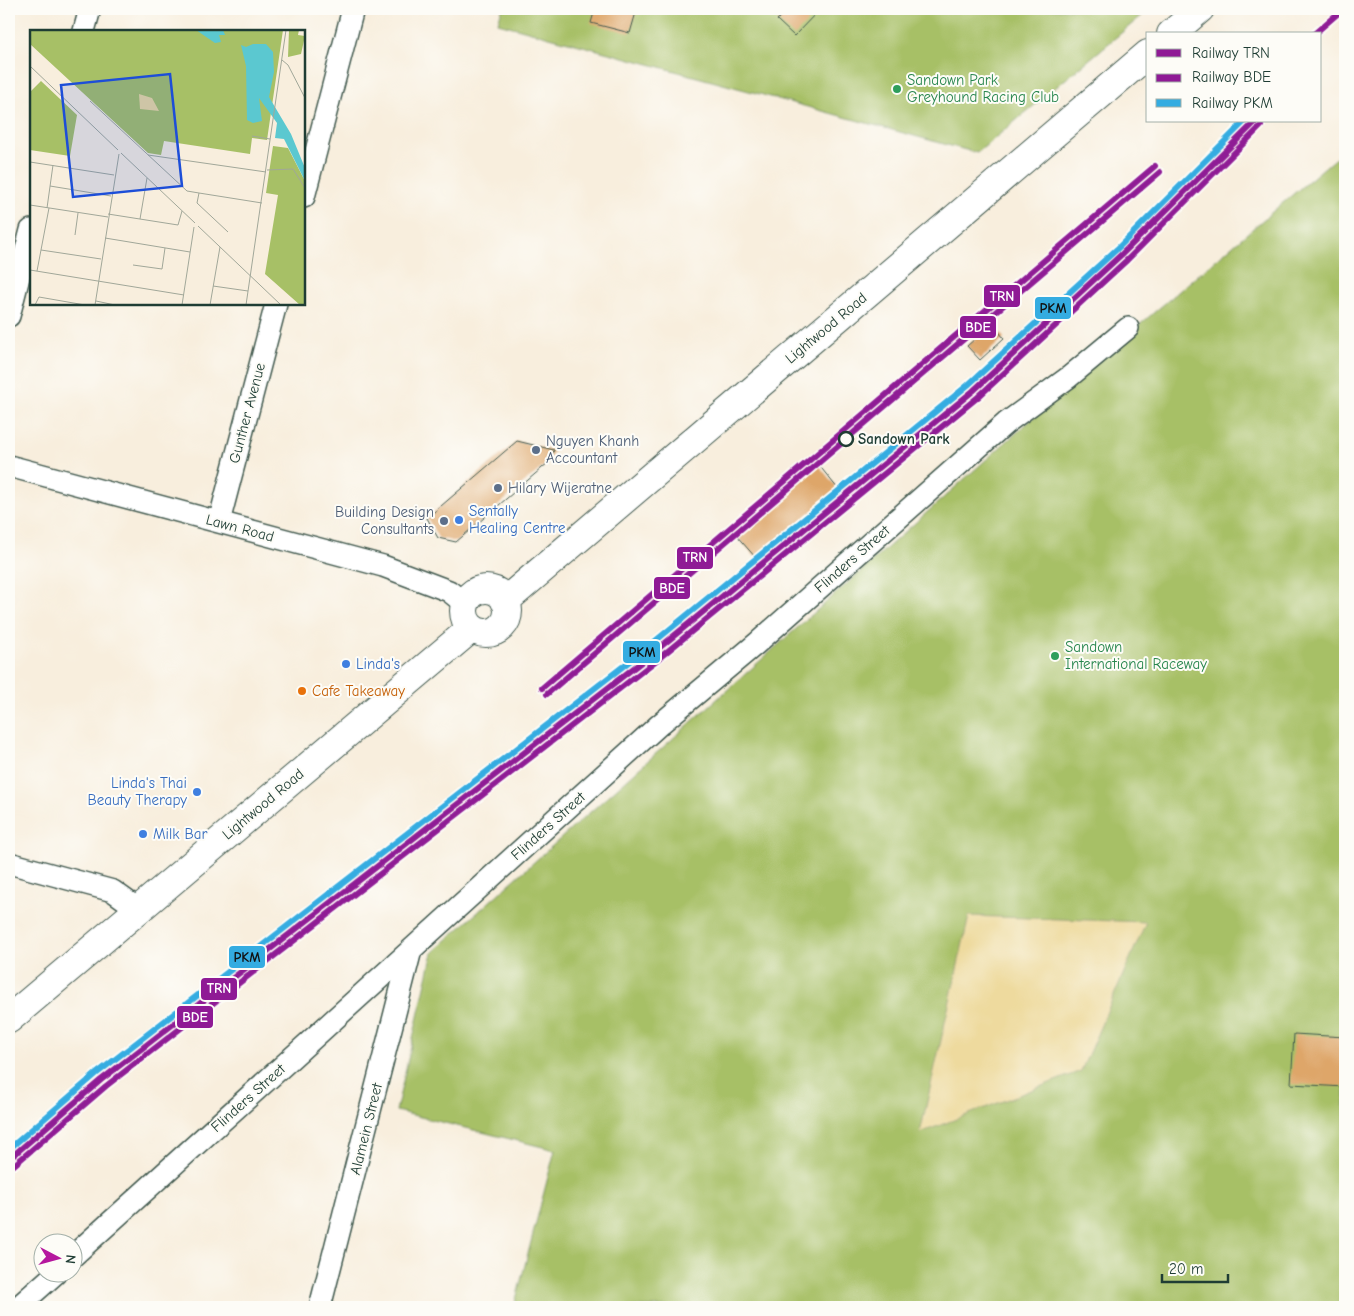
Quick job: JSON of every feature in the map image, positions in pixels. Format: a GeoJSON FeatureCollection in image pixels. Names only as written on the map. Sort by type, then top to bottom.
{"type":"FeatureCollection","features":[{"type":"Feature","properties":{"kind":"main road"},"geometry":{"type":"LineString","coordinates":[[1173,32],[1200,9]]}},
{"type":"Feature","properties":{"kind":"main road","name":"Lightwood Road"},"geometry":{"type":"LineString","coordinates":[[505,601],[1146,56]]}},
{"type":"Feature","properties":{"kind":"main road"},"geometry":{"type":"LineString","coordinates":[[481,590],[495,592],[505,601],[507,616],[499,629],[485,633],[469,616],[469,598],[481,590]]}},
{"type":"Feature","properties":{"kind":"main road","name":"Lightwood Road"},"geometry":{"type":"LineString","coordinates":[[9,1019],[138,909],[469,616]]}},
{"type":"Feature","properties":{"kind":"street"},"geometry":{"type":"LineString","coordinates":[[84,30],[90,9]]}},
{"type":"Feature","properties":{"kind":"street"},"geometry":{"type":"LineString","coordinates":[[305,193],[353,9]]}},
{"type":"Feature","properties":{"kind":"street"},"geometry":{"type":"LineString","coordinates":[[9,316],[30,234]]}},
{"type":"Feature","properties":{"kind":"street","name":"Gunther Avenue"},"geometry":{"type":"LineString","coordinates":[[219,522],[276,305]]}},
{"type":"Feature","properties":{"kind":"street","name":"Flinders Street"},"geometry":{"type":"LineString","coordinates":[[82,1248],[659,725],[756,644],[1031,403],[1069,377],[1128,328]]}},
{"type":"Feature","properties":{"kind":"street","name":"Lawn Road"},"geometry":{"type":"LineString","coordinates":[[9,466],[383,566],[449,591],[469,616]]}},
{"type":"Feature","properties":{"kind":"street"},"geometry":{"type":"LineString","coordinates":[[9,863],[112,891],[138,909]]}},
{"type":"Feature","properties":{"kind":"street","name":"Alamein Street"},"geometry":{"type":"LineString","coordinates":[[320,1307],[411,950]]}},
{"type":"Feature","properties":{"kind":"street"},"geometry":{"type":"LineString","coordinates":[[18,1307],[44,1284]]}},
{"type":"Feature","properties":{"kind":"green space","name":"Sandown Park Greyhound Racing Club"},"geometry":{"type":"Polygon","coordinates":[[[502,9],[1150,9],[977,153],[498,23],[502,9]]]}},
{"type":"Feature","properties":{"kind":"green space","name":"Sandown International Raceway"},"geometry":{"type":"Polygon","coordinates":[[[1345,150],[1345,1307],[514,1307],[555,1150],[396,1111],[433,952],[1097,361],[1345,150]]]}},
{"type":"Feature","properties":{"kind":"sand"},"geometry":{"type":"Polygon","coordinates":[[[969,916],[1146,922],[1081,1071],[920,1133],[969,916]]]}},
{"type":"Feature","properties":{"kind":"building"},"geometry":{"type":"Polygon","coordinates":[[[595,9],[637,9],[630,33],[591,23],[595,9]]]}},
{"type":"Feature","properties":{"kind":"building"},"geometry":{"type":"Polygon","coordinates":[[[787,9],[820,9],[794,36],[777,20],[787,9]]]}},
{"type":"Feature","properties":{"kind":"building"},"geometry":{"type":"Polygon","coordinates":[[[992,324],[1004,338],[980,360],[967,346],[992,324]]]}},
{"type":"Feature","properties":{"kind":"building"},"geometry":{"type":"Polygon","coordinates":[[[517,441],[554,450],[549,462],[456,542],[438,538],[427,518],[517,441]]]}},
{"type":"Feature","properties":{"kind":"building"},"geometry":{"type":"Polygon","coordinates":[[[818,464],[838,489],[756,558],[735,534],[818,464]]]}},
{"type":"Feature","properties":{"kind":"building"},"geometry":{"type":"Polygon","coordinates":[[[1294,1034],[1345,1037],[1345,1087],[1291,1084],[1294,1034]]]}},
{"type":"Feature","properties":{"kind":"rail line","name":"TRN"},"geometry":{"type":"LineString","coordinates":[[1316,32],[1343,9]]}},
{"type":"Feature","properties":{"kind":"rail line","name":"PKM"},"geometry":{"type":"LineString","coordinates":[[9,1149],[96,1074],[648,647],[968,385],[1117,249],[1244,122]]}},
{"type":"Feature","properties":{"kind":"rail line","name":"TRN"},"geometry":{"type":"LineString","coordinates":[[9,1159],[101,1080],[653,653],[973,391],[1122,254],[1255,122]]}},
{"type":"Feature","properties":{"kind":"rail line","name":"BDE"},"geometry":{"type":"LineString","coordinates":[[14,1165],[106,1086],[658,659],[978,397],[1127,260],[1261,126]]}},
{"type":"Feature","properties":{"kind":"rail line","name":"TRN"},"geometry":{"type":"LineString","coordinates":[[542,688],[1155,166]]}},
{"type":"Feature","properties":{"kind":"rail line","name":"BDE"},"geometry":{"type":"LineString","coordinates":[[547,694],[1160,172]]}},
{"type":"Feature","properties":{"kind":"place","name":"Sandown Park Greyhound Racing Club"},"geometry":{"type":"Point","coordinates":[897,89]}},
{"type":"Feature","properties":{"kind":"place","name":"Sandown Park"},"geometry":{"type":"Point","coordinates":[846,439]}},
{"type":"Feature","properties":{"kind":"place","name":"Nguyen Khanh Accountant"},"geometry":{"type":"Point","coordinates":[536,450]}},
{"type":"Feature","properties":{"kind":"place","name":"Hilary Wijeratne"},"geometry":{"type":"Point","coordinates":[498,488]}},
{"type":"Feature","properties":{"kind":"place","name":"Sentally Healing Centre"},"geometry":{"type":"Point","coordinates":[459,520]}},
{"type":"Feature","properties":{"kind":"place","name":"Building Design Consultants"},"geometry":{"type":"Point","coordinates":[444,521]}},
{"type":"Feature","properties":{"kind":"place","name":"Sandown International Raceway"},"geometry":{"type":"Point","coordinates":[1055,656]}},
{"type":"Feature","properties":{"kind":"place","name":"Linda's"},"geometry":{"type":"Point","coordinates":[346,664]}},
{"type":"Feature","properties":{"kind":"place","name":"Cafe Takeaway"},"geometry":{"type":"Point","coordinates":[302,691]}},
{"type":"Feature","properties":{"kind":"place","name":"Linda's Thai Beauty Therapy"},"geometry":{"type":"Point","coordinates":[197,792]}},
{"type":"Feature","properties":{"kind":"place","name":"Milk Bar"},"geometry":{"type":"Point","coordinates":[143,834]}}]}
